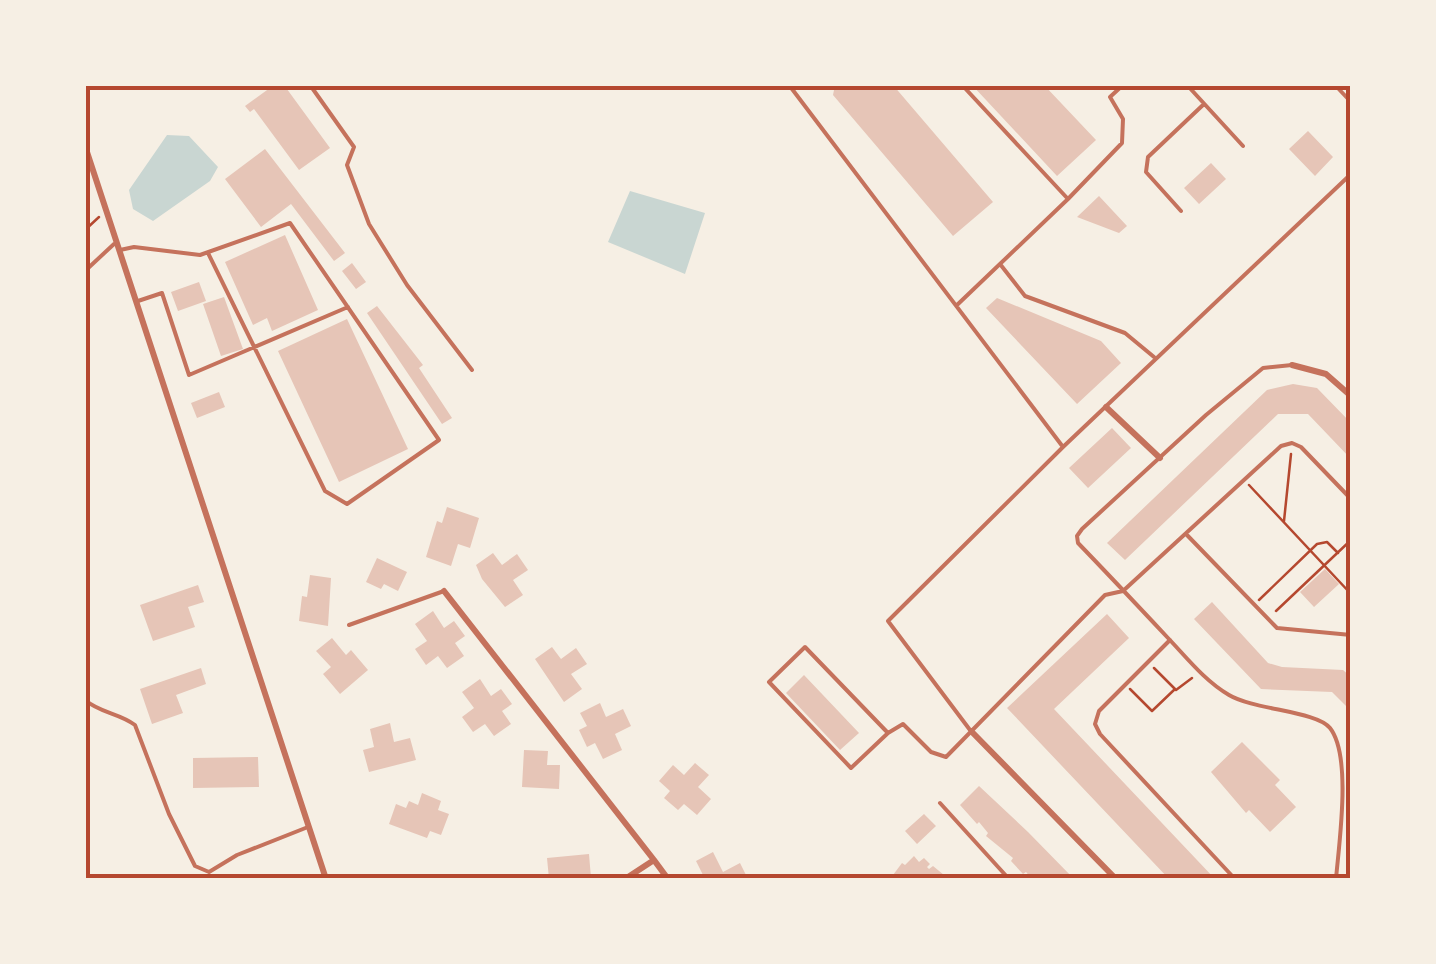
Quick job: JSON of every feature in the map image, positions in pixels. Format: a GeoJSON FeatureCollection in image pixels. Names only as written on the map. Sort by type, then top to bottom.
{"type":"FeatureCollection","features":[{"type":"Feature","properties":{"kind":"street"},"geometry":{"type":"LineString","coordinates":[[85,146],[326,879]]}},
{"type":"Feature","properties":{"kind":"street"},"geometry":{"type":"LineString","coordinates":[[1292,365],[1326,374],[1351,396]]}},
{"type":"Feature","properties":{"kind":"street"},"geometry":{"type":"LineString","coordinates":[[1106,407],[1160,458]]}},
{"type":"Feature","properties":{"kind":"street"},"geometry":{"type":"LineString","coordinates":[[444,591],[668,879]]}},
{"type":"Feature","properties":{"kind":"street"},"geometry":{"type":"LineString","coordinates":[[972,732],[1116,879]]}},
{"type":"Feature","properties":{"kind":"street"},"geometry":{"type":"LineString","coordinates":[[625,879],[654,860]]}},
{"type":"Feature","properties":{"kind":"lane"},"geometry":{"type":"LineString","coordinates":[[310,85],[354,146],[347,165],[368,224],[407,285],[472,370]]}},
{"type":"Feature","properties":{"kind":"lane"},"geometry":{"type":"LineString","coordinates":[[789,85],[1063,447]]}},
{"type":"Feature","properties":{"kind":"lane"},"geometry":{"type":"LineString","coordinates":[[962,85],[1068,198]]}},
{"type":"Feature","properties":{"kind":"lane"},"geometry":{"type":"LineString","coordinates":[[958,305],[1122,142],[1123,119],[1110,98],[1122,85]]}},
{"type":"Feature","properties":{"kind":"lane"},"geometry":{"type":"LineString","coordinates":[[1187,85],[1243,146]]}},
{"type":"Feature","properties":{"kind":"lane"},"geometry":{"type":"LineString","coordinates":[[1335,85],[1351,102]]}},
{"type":"Feature","properties":{"kind":"lane"},"geometry":{"type":"LineString","coordinates":[[1181,210],[1146,172],[1148,158],[1204,104]]}},
{"type":"Feature","properties":{"kind":"lane"},"geometry":{"type":"LineString","coordinates":[[972,732],[888,620],[1063,447],[1351,174]]}},
{"type":"Feature","properties":{"kind":"lane"},"geometry":{"type":"LineString","coordinates":[[120,250],[134,247],[200,256],[208,252],[290,223],[439,440],[347,504],[325,491],[208,252]]}},
{"type":"Feature","properties":{"kind":"lane"},"geometry":{"type":"LineString","coordinates":[[85,271],[117,242]]}},
{"type":"Feature","properties":{"kind":"lane"},"geometry":{"type":"LineString","coordinates":[[1000,264],[1025,296],[1124,332],[1156,359]]}},
{"type":"Feature","properties":{"kind":"lane"},"geometry":{"type":"LineString","coordinates":[[137,302],[162,292],[189,376],[348,308]]}},
{"type":"Feature","properties":{"kind":"lane"},"geometry":{"type":"LineString","coordinates":[[1292,365],[1262,368],[1077,536],[1078,543],[1214,686],[1248,705],[1322,721],[1331,729],[1337,743],[1343,787],[1336,879]]}},
{"type":"Feature","properties":{"kind":"lane"},"geometry":{"type":"LineString","coordinates":[[888,733],[805,647],[768,682],[851,768],[903,724],[931,752],[946,757],[1105,595],[1123,590],[1282,446],[1292,443],[1302,447],[1351,499]]}},
{"type":"Feature","properties":{"kind":"lane"},"geometry":{"type":"LineString","coordinates":[[1186,534],[1277,628],[1351,636]]}},
{"type":"Feature","properties":{"kind":"lane"},"geometry":{"type":"LineString","coordinates":[[348,624],[444,591]]}},
{"type":"Feature","properties":{"kind":"lane"},"geometry":{"type":"LineString","coordinates":[[85,592],[85,635]]}},
{"type":"Feature","properties":{"kind":"lane"},"geometry":{"type":"LineString","coordinates":[[1170,640],[1099,711],[1095,724],[1235,879]]}},
{"type":"Feature","properties":{"kind":"lane"},"geometry":{"type":"LineString","coordinates":[[85,700],[98,710],[124,717],[135,725],[169,814],[195,866],[209,872],[237,854],[308,826]]}},
{"type":"Feature","properties":{"kind":"lane"},"geometry":{"type":"LineString","coordinates":[[1343,787],[1351,786]]}},
{"type":"Feature","properties":{"kind":"lane"},"geometry":{"type":"LineString","coordinates":[[940,804],[1009,879]]}},
{"type":"Feature","properties":{"kind":"path"},"geometry":{"type":"LineString","coordinates":[[85,230],[106,210]]}},
{"type":"Feature","properties":{"kind":"path"},"geometry":{"type":"LineString","coordinates":[[1284,524],[1292,443]]}},
{"type":"Feature","properties":{"kind":"path"},"geometry":{"type":"LineString","coordinates":[[1244,480],[1351,594]]}},
{"type":"Feature","properties":{"kind":"path"},"geometry":{"type":"LineString","coordinates":[[1268,618],[1351,540]]}},
{"type":"Feature","properties":{"kind":"path"},"geometry":{"type":"LineString","coordinates":[[1254,604],[1324,542],[1338,552]]}},
{"type":"Feature","properties":{"kind":"path"},"geometry":{"type":"LineString","coordinates":[[1148,662],[1177,692],[1198,671]]}},
{"type":"Feature","properties":{"kind":"path"},"geometry":{"type":"LineString","coordinates":[[1126,684],[1152,711],[1174,689]]}},
{"type":"Feature","properties":{"kind":"shaded area"},"geometry":{"type":"Polygon","coordinates":[[[167,135],[189,136],[218,167],[210,181],[153,221],[133,209],[129,190],[167,135]]]}},
{"type":"Feature","properties":{"kind":"shaded area"},"geometry":{"type":"Polygon","coordinates":[[[630,191],[705,213],[685,274],[608,242],[630,191]]]}},
{"type":"Feature","properties":{"kind":"building"},"geometry":{"type":"Polygon","coordinates":[[[274,85],[284,85],[330,148],[299,170],[254,109],[250,112],[245,106],[274,85]]]}},
{"type":"Feature","properties":{"kind":"building"},"geometry":{"type":"Polygon","coordinates":[[[835,85],[893,85],[993,202],[953,236],[833,95],[835,85]]]}},
{"type":"Feature","properties":{"kind":"building"},"geometry":{"type":"Polygon","coordinates":[[[972,85],[1044,85],[1096,140],[1057,176],[972,85]]]}},
{"type":"Feature","properties":{"kind":"building"},"geometry":{"type":"Polygon","coordinates":[[[1308,131],[1333,157],[1315,176],[1289,149],[1308,131]]]}},
{"type":"Feature","properties":{"kind":"building"},"geometry":{"type":"Polygon","coordinates":[[[265,149],[345,253],[334,261],[291,204],[261,227],[225,179],[265,149]]]}},
{"type":"Feature","properties":{"kind":"building"},"geometry":{"type":"Polygon","coordinates":[[[1211,163],[1226,179],[1199,204],[1184,188],[1211,163]]]}},
{"type":"Feature","properties":{"kind":"building"},"geometry":{"type":"Polygon","coordinates":[[[1099,196],[1127,226],[1119,233],[1077,217],[1099,196]]]}},
{"type":"Feature","properties":{"kind":"building"},"geometry":{"type":"Polygon","coordinates":[[[285,235],[318,310],[272,331],[267,318],[253,325],[225,262],[285,235]]]}},
{"type":"Feature","properties":{"kind":"building"},"geometry":{"type":"Polygon","coordinates":[[[352,263],[366,282],[356,289],[342,271],[352,263]]]}},
{"type":"Feature","properties":{"kind":"building"},"geometry":{"type":"Polygon","coordinates":[[[199,282],[206,301],[178,311],[171,292],[199,282]]]}},
{"type":"Feature","properties":{"kind":"building"},"geometry":{"type":"Polygon","coordinates":[[[224,297],[243,349],[221,356],[203,304],[224,297]]]}},
{"type":"Feature","properties":{"kind":"building"},"geometry":{"type":"Polygon","coordinates":[[[997,298],[1101,341],[1121,363],[1077,404],[986,308],[997,298]]]}},
{"type":"Feature","properties":{"kind":"building"},"geometry":{"type":"Polygon","coordinates":[[[377,306],[423,365],[419,368],[452,418],[442,424],[367,313],[377,306]]]}},
{"type":"Feature","properties":{"kind":"building"},"geometry":{"type":"Polygon","coordinates":[[[347,319],[408,449],[339,482],[278,351],[347,319]]]}},
{"type":"Feature","properties":{"kind":"building"},"geometry":{"type":"Polygon","coordinates":[[[1293,384],[1317,388],[1351,423],[1351,459],[1308,414],[1278,414],[1125,560],[1107,543],[1267,390],[1293,384]]]}},
{"type":"Feature","properties":{"kind":"building"},"geometry":{"type":"Polygon","coordinates":[[[219,392],[225,407],[197,418],[191,403],[219,392]]]}},
{"type":"Feature","properties":{"kind":"building"},"geometry":{"type":"Polygon","coordinates":[[[1112,428],[1131,448],[1088,488],[1069,468],[1112,428]]]}},
{"type":"Feature","properties":{"kind":"building"},"geometry":{"type":"Polygon","coordinates":[[[447,507],[479,518],[470,548],[458,544],[451,566],[426,557],[437,521],[442,523],[447,507]]]}},
{"type":"Feature","properties":{"kind":"building"},"geometry":{"type":"Polygon","coordinates":[[[493,553],[502,565],[517,554],[528,570],[513,580],[523,595],[505,607],[482,579],[476,565],[493,553]]]}},
{"type":"Feature","properties":{"kind":"building"},"geometry":{"type":"Polygon","coordinates":[[[377,558],[407,572],[398,591],[366,582],[377,558]]]}},
{"type":"Feature","properties":{"kind":"building"},"geometry":{"type":"Polygon","coordinates":[[[1325,569],[1339,584],[1314,607],[1300,592],[1325,569]]]}},
{"type":"Feature","properties":{"kind":"building"},"geometry":{"type":"Polygon","coordinates":[[[310,575],[331,578],[328,626],[299,621],[310,575]]]}},
{"type":"Feature","properties":{"kind":"building"},"geometry":{"type":"Polygon","coordinates":[[[198,585],[204,602],[188,607],[195,627],[153,641],[140,605],[198,585]]]}},
{"type":"Feature","properties":{"kind":"building"},"geometry":{"type":"Polygon","coordinates":[[[1212,602],[1268,663],[1343,670],[1351,677],[1351,711],[1332,692],[1261,689],[1194,619],[1212,602]]]}},
{"type":"Feature","properties":{"kind":"building"},"geometry":{"type":"Polygon","coordinates":[[[433,611],[444,628],[454,621],[465,636],[455,643],[464,656],[447,668],[438,656],[426,665],[415,649],[427,641],[415,624],[433,611]]]}},
{"type":"Feature","properties":{"kind":"building"},"geometry":{"type":"Polygon","coordinates":[[[1107,614],[1129,638],[1054,709],[1215,879],[1169,879],[1007,708],[1107,614]]]}},
{"type":"Feature","properties":{"kind":"building"},"geometry":{"type":"Polygon","coordinates":[[[332,638],[346,655],[351,650],[368,670],[340,694],[323,674],[331,667],[316,651],[332,638]]]}},
{"type":"Feature","properties":{"kind":"building"},"geometry":{"type":"Polygon","coordinates":[[[552,647],[561,659],[576,648],[587,664],[571,674],[582,689],[564,702],[535,659],[552,647]]]}},
{"type":"Feature","properties":{"kind":"building"},"geometry":{"type":"Polygon","coordinates":[[[201,668],[206,684],[176,695],[183,713],[152,724],[140,689],[201,668]]]}},
{"type":"Feature","properties":{"kind":"building"},"geometry":{"type":"Polygon","coordinates":[[[804,675],[859,733],[840,750],[786,693],[804,675]]]}},
{"type":"Feature","properties":{"kind":"building"},"geometry":{"type":"Polygon","coordinates":[[[480,679],[491,696],[501,689],[512,704],[502,711],[511,724],[494,736],[485,724],[473,732],[462,717],[474,708],[462,692],[480,679]]]}},
{"type":"Feature","properties":{"kind":"building"},"geometry":{"type":"Polygon","coordinates":[[[600,703],[606,717],[623,709],[631,726],[615,734],[622,750],[603,759],[595,743],[587,747],[579,730],[587,726],[580,713],[600,703]]]}},
{"type":"Feature","properties":{"kind":"building"},"geometry":{"type":"Polygon","coordinates":[[[390,723],[394,742],[410,738],[416,760],[369,772],[363,750],[374,747],[370,729],[390,723]]]}},
{"type":"Feature","properties":{"kind":"building"},"geometry":{"type":"Polygon","coordinates":[[[1242,742],[1280,780],[1275,785],[1296,807],[1270,832],[1249,810],[1246,813],[1211,772],[1242,742]]]}},
{"type":"Feature","properties":{"kind":"building"},"geometry":{"type":"Polygon","coordinates":[[[524,750],[548,751],[547,765],[560,765],[559,789],[522,787],[524,750]]]}},
{"type":"Feature","properties":{"kind":"building"},"geometry":{"type":"Polygon","coordinates":[[[258,757],[259,787],[193,788],[193,758],[258,757]]]}},
{"type":"Feature","properties":{"kind":"building"},"geometry":{"type":"Polygon","coordinates":[[[695,763],[709,775],[698,787],[711,799],[697,815],[684,804],[678,810],[664,798],[670,791],[659,781],[673,765],[684,775],[695,763]]]}},
{"type":"Feature","properties":{"kind":"building"},"geometry":{"type":"Polygon","coordinates":[[[979,786],[1074,879],[1032,879],[1026,872],[1023,874],[1011,861],[1013,858],[986,836],[988,833],[979,822],[960,805],[979,786]]]}},
{"type":"Feature","properties":{"kind":"building"},"geometry":{"type":"Polygon","coordinates":[[[422,793],[441,801],[438,810],[449,814],[441,835],[430,831],[427,838],[389,824],[396,804],[406,808],[409,801],[418,805],[422,793]]]}},
{"type":"Feature","properties":{"kind":"building"},"geometry":{"type":"Polygon","coordinates":[[[924,814],[936,826],[917,844],[905,831],[924,814]]]}},
{"type":"Feature","properties":{"kind":"building"},"geometry":{"type":"Polygon","coordinates":[[[713,852],[723,872],[740,863],[748,879],[705,879],[696,861],[713,852]]]}},
{"type":"Feature","properties":{"kind":"building"},"geometry":{"type":"Polygon","coordinates":[[[589,854],[591,878],[549,879],[547,858],[589,854]]]}},
{"type":"Feature","properties":{"kind":"building"},"geometry":{"type":"Polygon","coordinates":[[[914,856],[919,862],[924,858],[929,869],[933,866],[944,875],[939,879],[890,879],[902,863],[905,865],[914,856]]]}}]}
